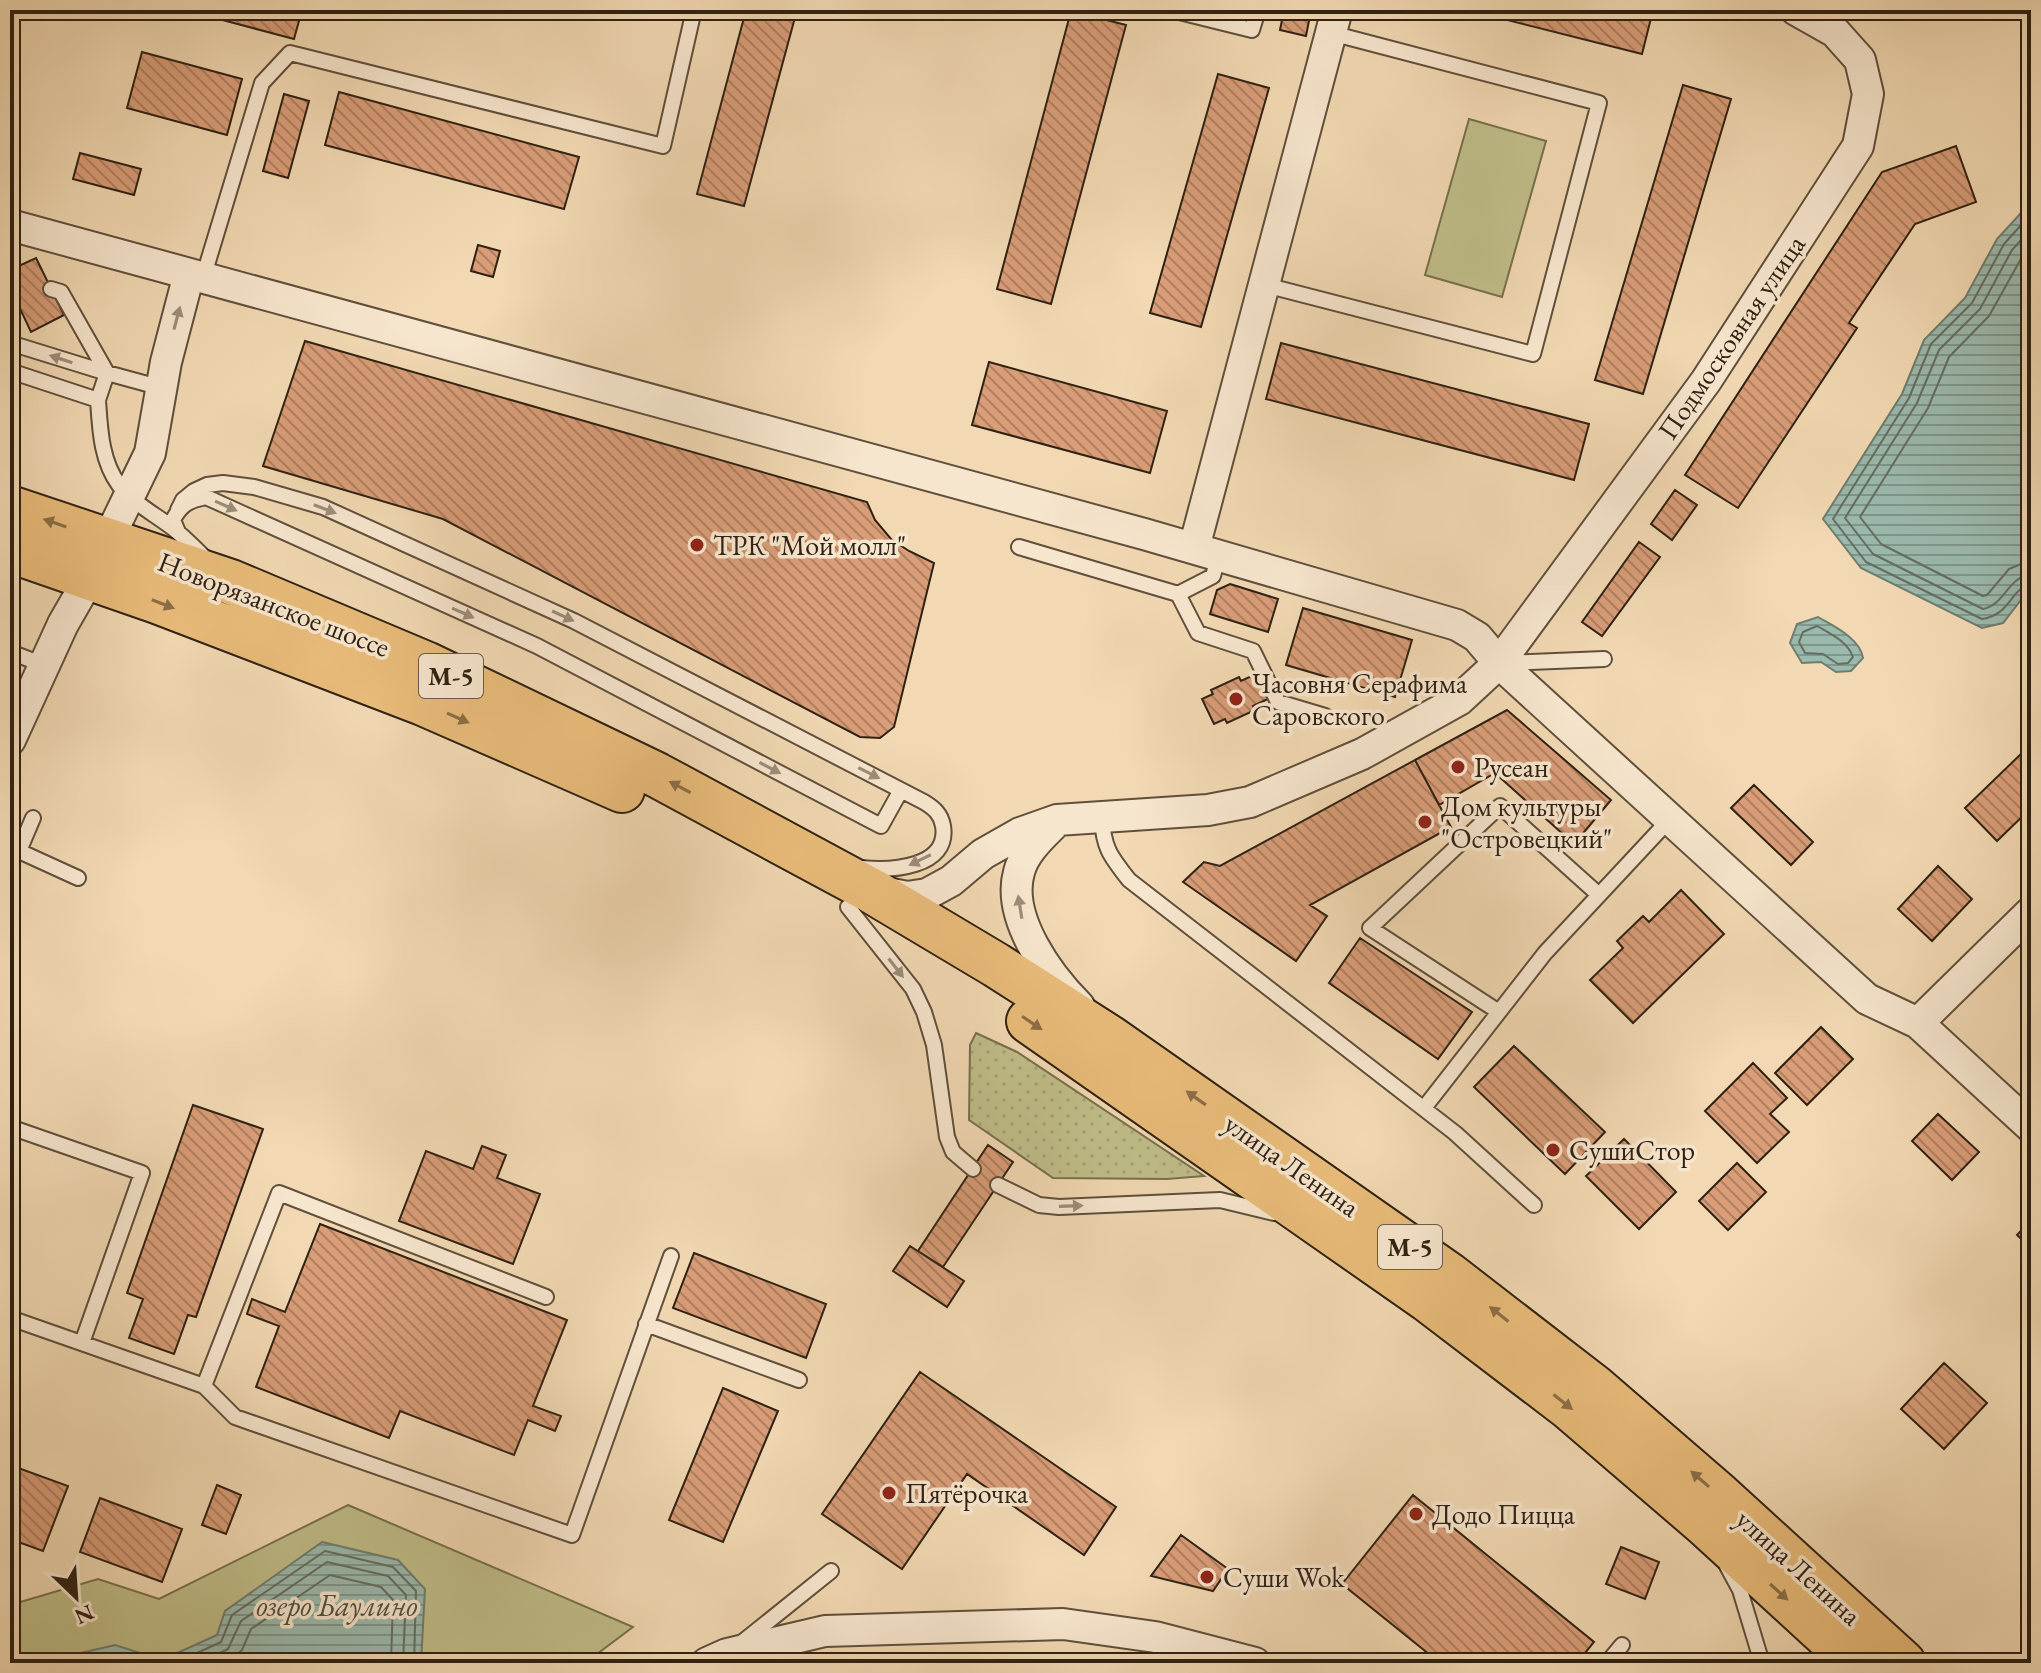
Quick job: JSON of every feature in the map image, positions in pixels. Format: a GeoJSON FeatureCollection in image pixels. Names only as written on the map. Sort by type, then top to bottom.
{"type":"FeatureCollection","features":[{"type":"Feature","properties":{"kind":"main road","name":"Новорязанское шоссе"},"geometry":{"type":"LineString","coordinates":[[10,508],[99,559],[860,899]]}},
{"type":"Feature","properties":{"kind":"main road","name":"Новорязанское шоссе"},"geometry":{"type":"LineString","coordinates":[[10,550],[99,559],[231,582],[439,671],[657,775],[804,854],[860,899]]}},
{"type":"Feature","properties":{"kind":"main road","name":"улица Ленина"},"geometry":{"type":"LineString","coordinates":[[860,899],[996,965],[1110,1038],[1449,1275],[1594,1387],[1720,1496],[1903,1663]]}},
{"type":"Feature","properties":{"kind":"main road","name":"улица Ленина"},"geometry":{"type":"LineString","coordinates":[[860,899],[991,995],[1427,1299],[1570,1408],[1704,1523],[1857,1663]]}},
{"type":"Feature","properties":{"kind":"street","name":"Подмосковная улица"},"geometry":{"type":"LineString","coordinates":[[860,899],[927,894],[951,881],[983,854],[1020,833],[1057,820],[1208,810],[1250,802],[1362,754],[1459,700],[1499,663],[1706,381],[1858,146],[1868,94],[1860,60],[1835,32],[1796,10]]}},
{"type":"Feature","properties":{"kind":"street"},"geometry":{"type":"LineString","coordinates":[[1207,551],[1265,285],[1334,22]]}},
{"type":"Feature","properties":{"kind":"street"},"geometry":{"type":"LineString","coordinates":[[10,225],[1207,551],[1457,625],[1477,637],[1499,663],[1867,999],[1918,1023],[2031,1127]]}},
{"type":"Feature","properties":{"kind":"street"},"geometry":{"type":"LineString","coordinates":[[13,723],[99,559],[150,453],[166,362],[196,276]]}},
{"type":"Feature","properties":{"kind":"street"},"geometry":{"type":"LineString","coordinates":[[1057,820],[1034,844],[1022,863],[1017,876],[1018,906],[1025,929],[1041,960],[1068,995],[1110,1038]]}},
{"type":"Feature","properties":{"kind":"street"},"geometry":{"type":"LineString","coordinates":[[1918,1023],[2031,912]]}},
{"type":"Feature","properties":{"kind":"street"},"geometry":{"type":"LineString","coordinates":[[717,1658],[825,1631],[1063,1624],[1155,1637],[1255,1663]]}},
{"type":"Feature","properties":{"kind":"lane"},"geometry":{"type":"LineString","coordinates":[[196,276],[262,83],[290,53],[663,146],[694,10]]}},
{"type":"Feature","properties":{"kind":"lane"},"geometry":{"type":"LineString","coordinates":[[1171,10],[1252,30],[1258,10]]}},
{"type":"Feature","properties":{"kind":"lane"},"geometry":{"type":"LineString","coordinates":[[1265,285],[1533,354],[1599,103],[1334,22]]}},
{"type":"Feature","properties":{"kind":"lane"},"geometry":{"type":"LineString","coordinates":[[51,289],[61,292],[107,373],[98,400],[100,432],[107,462],[118,484],[129,496],[178,532],[231,582]]}},
{"type":"Feature","properties":{"kind":"lane"},"geometry":{"type":"LineString","coordinates":[[10,343],[162,388]]}},
{"type":"Feature","properties":{"kind":"lane"},"geometry":{"type":"LineString","coordinates":[[10,371],[98,400]]}},
{"type":"Feature","properties":{"kind":"lane"},"geometry":{"type":"LineString","coordinates":[[178,532],[173,520],[183,500],[207,485],[223,483],[254,487],[323,507],[574,621],[901,790],[932,807],[943,823],[941,843],[929,858],[909,866],[878,870],[843,866],[804,854]]}},
{"type":"Feature","properties":{"kind":"lane"},"geometry":{"type":"LineString","coordinates":[[178,510],[190,500],[206,497],[231,507],[537,646],[881,826],[901,790]]}},
{"type":"Feature","properties":{"kind":"lane"},"geometry":{"type":"LineString","coordinates":[[1019,547],[1178,594],[1213,576],[1207,551]]}},
{"type":"Feature","properties":{"kind":"lane"},"geometry":{"type":"LineString","coordinates":[[1178,594],[1198,633],[1253,651],[1278,702],[1325,716]]}},
{"type":"Feature","properties":{"kind":"lane"},"geometry":{"type":"LineString","coordinates":[[10,652],[44,665]]}},
{"type":"Feature","properties":{"kind":"lane"},"geometry":{"type":"LineString","coordinates":[[1499,663],[1604,659]]}},
{"type":"Feature","properties":{"kind":"lane"},"geometry":{"type":"LineString","coordinates":[[1499,1012],[1370,928],[1500,806],[1599,895]]}},
{"type":"Feature","properties":{"kind":"lane"},"geometry":{"type":"LineString","coordinates":[[1102,817],[1103,840],[1111,857],[1129,880],[1424,1108],[1534,1205]]}},
{"type":"Feature","properties":{"kind":"lane"},"geometry":{"type":"LineString","coordinates":[[33,818],[14,849],[78,878]]}},
{"type":"Feature","properties":{"kind":"lane"},"geometry":{"type":"LineString","coordinates":[[1424,1108],[1545,953],[1670,819]]}},
{"type":"Feature","properties":{"kind":"lane"},"geometry":{"type":"LineString","coordinates":[[860,899],[924,1012],[934,1045],[947,1137],[953,1152],[973,1169]]}},
{"type":"Feature","properties":{"kind":"lane"},"geometry":{"type":"LineString","coordinates":[[10,1127],[142,1173],[82,1343]]}},
{"type":"Feature","properties":{"kind":"lane"},"geometry":{"type":"LineString","coordinates":[[998,1185],[1039,1205],[1059,1207],[1220,1200],[1256,1207],[1332,1231]]}},
{"type":"Feature","properties":{"kind":"lane"},"geometry":{"type":"LineString","coordinates":[[204,1386],[279,1193],[546,1297]]}},
{"type":"Feature","properties":{"kind":"lane"},"geometry":{"type":"LineString","coordinates":[[10,1318],[204,1386],[235,1417],[572,1535],[671,1256]]}},
{"type":"Feature","properties":{"kind":"lane"},"geometry":{"type":"LineString","coordinates":[[646,1324],[799,1380]]}},
{"type":"Feature","properties":{"kind":"lane"},"geometry":{"type":"LineString","coordinates":[[1704,1523],[1740,1590],[1762,1663]]}},
{"type":"Feature","properties":{"kind":"lane"},"geometry":{"type":"LineString","coordinates":[[717,1658],[831,1571]]}},
{"type":"Feature","properties":{"kind":"lane"},"geometry":{"type":"LineString","coordinates":[[1607,1663],[1622,1645]]}},
{"type":"Feature","properties":{"kind":"shaded area"},"geometry":{"type":"Polygon","coordinates":[[[1469,119],[1546,141],[1502,297],[1425,275],[1469,119]]]}},
{"type":"Feature","properties":{"kind":"shaded area"},"geometry":{"type":"Polygon","coordinates":[[[976,1033],[1017,1052],[1204,1176],[1167,1179],[1053,1178],[969,1120],[970,1045],[976,1033]]]}},
{"type":"Feature","properties":{"kind":"shaded area"},"geometry":{"type":"Polygon","coordinates":[[[348,1505],[633,1627],[585,1663],[10,1663],[10,1605],[98,1579],[159,1599],[348,1505]]]}},
{"type":"Feature","properties":{"kind":"water"},"geometry":{"type":"Polygon","coordinates":[[[2031,202],[2031,587],[2003,623],[1982,628],[1861,568],[1823,519],[1902,394],[1924,340],[1965,298],[1997,239],[2031,202]]]}},
{"type":"Feature","properties":{"kind":"water"},"geometry":{"type":"Polygon","coordinates":[[[1818,617],[1857,644],[1863,658],[1851,671],[1836,672],[1821,662],[1802,663],[1790,643],[1797,624],[1818,617]]]}},
{"type":"Feature","properties":{"kind":"water","name":"озеро Баулино"},"geometry":{"type":"Polygon","coordinates":[[[322,1542],[398,1560],[425,1589],[421,1663],[38,1663],[115,1645],[162,1660],[217,1635],[225,1611],[322,1542]]]}},
{"type":"Feature","properties":{"kind":"building"},"geometry":{"type":"Polygon","coordinates":[[[185,10],[302,10],[294,39],[185,10]]]}},
{"type":"Feature","properties":{"kind":"building"},"geometry":{"type":"Polygon","coordinates":[[[746,10],[797,10],[744,206],[697,194],[746,10]]]}},
{"type":"Feature","properties":{"kind":"building"},"geometry":{"type":"Polygon","coordinates":[[[1284,10],[1311,10],[1306,36],[1280,30],[1284,10]]]}},
{"type":"Feature","properties":{"kind":"building"},"geometry":{"type":"Polygon","coordinates":[[[1468,10],[1653,10],[1642,54],[1468,10]]]}},
{"type":"Feature","properties":{"kind":"building"},"geometry":{"type":"Polygon","coordinates":[[[1071,11],[1126,25],[1051,304],[997,289],[1071,11]]]}},
{"type":"Feature","properties":{"kind":"building"},"geometry":{"type":"Polygon","coordinates":[[[142,52],[242,79],[227,135],[127,108],[142,52]]]}},
{"type":"Feature","properties":{"kind":"building"},"geometry":{"type":"Polygon","coordinates":[[[1218,74],[1269,88],[1201,327],[1150,313],[1218,74]]]}},
{"type":"Feature","properties":{"kind":"building"},"geometry":{"type":"Polygon","coordinates":[[[1683,85],[1731,99],[1643,394],[1595,380],[1683,85]]]}},
{"type":"Feature","properties":{"kind":"building"},"geometry":{"type":"Polygon","coordinates":[[[339,92],[579,157],[564,209],[325,145],[339,92]]]}},
{"type":"Feature","properties":{"kind":"building"},"geometry":{"type":"Polygon","coordinates":[[[284,94],[309,101],[288,178],[263,171],[284,94]]]}},
{"type":"Feature","properties":{"kind":"building"},"geometry":{"type":"Polygon","coordinates":[[[1956,146],[1976,202],[1915,224],[1849,323],[1857,328],[1738,508],[1685,475],[1882,172],[1956,146]]]}},
{"type":"Feature","properties":{"kind":"building"},"geometry":{"type":"Polygon","coordinates":[[[80,153],[141,169],[134,195],[73,179],[80,153]]]}},
{"type":"Feature","properties":{"kind":"building"},"geometry":{"type":"Polygon","coordinates":[[[478,245],[500,251],[493,277],[471,271],[478,245]]]}},
{"type":"Feature","properties":{"kind":"building"},"geometry":{"type":"Polygon","coordinates":[[[36,258],[64,315],[31,332],[15,298],[10,300],[10,270],[36,258]]]}},
{"type":"Feature","properties":{"kind":"building","name":"ТРК \"Мой молл\""},"geometry":{"type":"Polygon","coordinates":[[[305,341],[867,502],[875,520],[891,539],[934,563],[894,727],[880,738],[860,737],[443,519],[263,466],[305,341]]]}},
{"type":"Feature","properties":{"kind":"building"},"geometry":{"type":"Polygon","coordinates":[[[1281,343],[1589,424],[1574,480],[1266,399],[1281,343]]]}},
{"type":"Feature","properties":{"kind":"building"},"geometry":{"type":"Polygon","coordinates":[[[989,362],[1167,411],[1150,473],[972,425],[989,362]]]}},
{"type":"Feature","properties":{"kind":"building"},"geometry":{"type":"Polygon","coordinates":[[[1675,490],[1697,505],[1672,540],[1651,524],[1675,490]]]}},
{"type":"Feature","properties":{"kind":"building"},"geometry":{"type":"Polygon","coordinates":[[[1639,542],[1660,557],[1602,636],[1582,622],[1639,542]]]}},
{"type":"Feature","properties":{"kind":"building"},"geometry":{"type":"Polygon","coordinates":[[[1230,584],[1278,599],[1268,632],[1210,614],[1217,590],[1230,584]]]}},
{"type":"Feature","properties":{"kind":"building"},"geometry":{"type":"Polygon","coordinates":[[[1303,608],[1412,640],[1395,697],[1286,665],[1303,608]]]}},
{"type":"Feature","properties":{"kind":"building","name":"Часовня Серафима Саровского"},"geometry":{"type":"Polygon","coordinates":[[[1258,673],[1270,698],[1253,706],[1255,710],[1227,723],[1225,719],[1214,724],[1202,699],[1213,694],[1211,690],[1239,677],[1241,681],[1258,673]]]}},
{"type":"Feature","properties":{"kind":"building"},"geometry":{"type":"Polygon","coordinates":[[[1507,710],[1611,800],[1574,844],[1495,773],[1439,805],[1415,760],[1507,710]]]}},
{"type":"Feature","properties":{"kind":"building"},"geometry":{"type":"Polygon","coordinates":[[[2022,753],[2031,762],[2031,808],[1997,841],[1965,808],[2022,753]]]}},
{"type":"Feature","properties":{"kind":"building"},"geometry":{"type":"Polygon","coordinates":[[[1415,760],[1451,827],[1310,905],[1327,916],[1296,961],[1183,882],[1204,862],[1220,866],[1415,760]]]}},
{"type":"Feature","properties":{"kind":"building"},"geometry":{"type":"Polygon","coordinates":[[[1754,785],[1813,842],[1791,865],[1731,808],[1754,785]]]}},
{"type":"Feature","properties":{"kind":"building"},"geometry":{"type":"Polygon","coordinates":[[[1938,866],[1972,899],[1932,941],[1898,909],[1938,866]]]}},
{"type":"Feature","properties":{"kind":"building"},"geometry":{"type":"Polygon","coordinates":[[[1681,890],[1724,934],[1633,1023],[1590,980],[1623,948],[1617,941],[1643,916],[1649,922],[1681,890]]]}},
{"type":"Feature","properties":{"kind":"building"},"geometry":{"type":"Polygon","coordinates":[[[1360,938],[1472,1012],[1438,1059],[1329,983],[1360,938]]]}},
{"type":"Feature","properties":{"kind":"building"},"geometry":{"type":"Polygon","coordinates":[[[1821,1027],[1853,1059],[1807,1105],[1775,1073],[1821,1027]]]}},
{"type":"Feature","properties":{"kind":"building"},"geometry":{"type":"Polygon","coordinates":[[[1514,1046],[1605,1132],[1565,1174],[1474,1087],[1514,1046]]]}},
{"type":"Feature","properties":{"kind":"building"},"geometry":{"type":"Polygon","coordinates":[[[1753,1063],[1787,1098],[1770,1114],[1789,1132],[1757,1163],[1705,1111],[1753,1063]]]}},
{"type":"Feature","properties":{"kind":"building"},"geometry":{"type":"Polygon","coordinates":[[[193,1105],[263,1129],[196,1317],[188,1315],[174,1354],[129,1338],[143,1299],[127,1293],[193,1105]]]}},
{"type":"Feature","properties":{"kind":"building"},"geometry":{"type":"Polygon","coordinates":[[[1938,1114],[1979,1152],[1952,1180],[1912,1141],[1938,1114]]]}},
{"type":"Feature","properties":{"kind":"building"},"geometry":{"type":"Polygon","coordinates":[[[1624,1139],[1676,1192],[1639,1229],[1586,1176],[1624,1139]]]}},
{"type":"Feature","properties":{"kind":"building"},"geometry":{"type":"Polygon","coordinates":[[[988,1145],[1013,1162],[943,1267],[918,1251],[988,1145]]]}},
{"type":"Feature","properties":{"kind":"building"},"geometry":{"type":"Polygon","coordinates":[[[482,1146],[506,1155],[497,1178],[540,1194],[513,1264],[399,1221],[426,1151],[473,1169],[482,1146]]]}},
{"type":"Feature","properties":{"kind":"building"},"geometry":{"type":"Polygon","coordinates":[[[1737,1163],[1766,1192],[1728,1230],[1699,1201],[1737,1163]]]}},
{"type":"Feature","properties":{"kind":"building"},"geometry":{"type":"Polygon","coordinates":[[[2031,1220],[2031,1248],[2017,1235],[2031,1220]]]}},
{"type":"Feature","properties":{"kind":"building"},"geometry":{"type":"Polygon","coordinates":[[[320,1224],[567,1320],[533,1406],[561,1416],[555,1431],[528,1420],[514,1455],[400,1411],[389,1438],[256,1387],[279,1326],[247,1314],[252,1299],[285,1312],[320,1224]]]}},
{"type":"Feature","properties":{"kind":"building"},"geometry":{"type":"Polygon","coordinates":[[[910,1246],[964,1281],[947,1307],[893,1271],[910,1246]]]}},
{"type":"Feature","properties":{"kind":"building"},"geometry":{"type":"Polygon","coordinates":[[[694,1253],[826,1304],[806,1358],[673,1308],[694,1253]]]}},
{"type":"Feature","properties":{"kind":"building"},"geometry":{"type":"Polygon","coordinates":[[[1944,1363],[1987,1403],[1944,1449],[1901,1409],[1944,1363]]]}},
{"type":"Feature","properties":{"kind":"building"},"geometry":{"type":"Polygon","coordinates":[[[920,1372],[1116,1507],[1084,1555],[967,1474],[902,1569],[822,1514],[920,1372]]]}},
{"type":"Feature","properties":{"kind":"building"},"geometry":{"type":"Polygon","coordinates":[[[723,1388],[778,1411],[723,1542],[669,1520],[723,1388]]]}},
{"type":"Feature","properties":{"kind":"building"},"geometry":{"type":"Polygon","coordinates":[[[10,1465],[68,1486],[43,1551],[10,1539],[10,1465]]]}},
{"type":"Feature","properties":{"kind":"building"},"geometry":{"type":"Polygon","coordinates":[[[217,1485],[241,1495],[226,1534],[202,1525],[217,1485]]]}},
{"type":"Feature","properties":{"kind":"building"},"geometry":{"type":"Polygon","coordinates":[[[1413,1495],[1594,1642],[1577,1663],[1440,1663],[1342,1584],[1413,1495]]]}},
{"type":"Feature","properties":{"kind":"building"},"geometry":{"type":"Polygon","coordinates":[[[100,1498],[182,1529],[162,1582],[80,1552],[100,1498]]]}},
{"type":"Feature","properties":{"kind":"building"},"geometry":{"type":"Polygon","coordinates":[[[1181,1535],[1228,1569],[1213,1591],[1151,1576],[1181,1535]]]}},
{"type":"Feature","properties":{"kind":"building"},"geometry":{"type":"Polygon","coordinates":[[[1621,1547],[1659,1562],[1645,1599],[1606,1584],[1621,1547]]]}},
{"type":"Feature","properties":{"kind":"place","name":"ТРК \"Мой молл\""},"geometry":{"type":"Point","coordinates":[697,545]}},
{"type":"Feature","properties":{"kind":"place","name":"Часовня Серафима Саровского"},"geometry":{"type":"Point","coordinates":[1236,699]}},
{"type":"Feature","properties":{"kind":"place","name":"Русеан"},"geometry":{"type":"Point","coordinates":[1458,767]}},
{"type":"Feature","properties":{"kind":"place","name":"Дом культуры \"Островецкий\""},"geometry":{"type":"Point","coordinates":[1425,822]}},
{"type":"Feature","properties":{"kind":"place","name":"СушиСтор"},"geometry":{"type":"Point","coordinates":[1553,1150]}},
{"type":"Feature","properties":{"kind":"place","name":"Пятёрочка"},"geometry":{"type":"Point","coordinates":[889,1493]}},
{"type":"Feature","properties":{"kind":"place","name":"Додо Пицца"},"geometry":{"type":"Point","coordinates":[1416,1514]}},
{"type":"Feature","properties":{"kind":"place","name":"Суши Wok"},"geometry":{"type":"Point","coordinates":[1207,1577]}}]}
